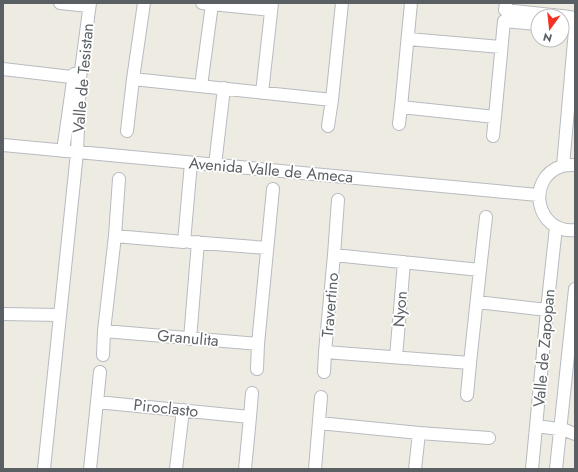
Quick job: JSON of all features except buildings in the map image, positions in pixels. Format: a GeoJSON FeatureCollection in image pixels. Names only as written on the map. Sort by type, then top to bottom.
{"type":"FeatureCollection","features":[{"type":"Feature","properties":{"kind":"street"},"geometry":{"type":"LineString","coordinates":[[60,3],[86,4]]}},
{"type":"Feature","properties":{"kind":"street"},"geometry":{"type":"LineString","coordinates":[[127,131],[144,3]]}},
{"type":"Feature","properties":{"kind":"street"},"geometry":{"type":"LineString","coordinates":[[201,86],[207,3],[271,7],[262,93]]}},
{"type":"Feature","properties":{"kind":"street"},"geometry":{"type":"LineString","coordinates":[[328,126],[342,3]]}},
{"type":"Feature","properties":{"kind":"street"},"geometry":{"type":"LineString","coordinates":[[399,124],[408,39],[410,3]]}},
{"type":"Feature","properties":{"kind":"street"},"geometry":{"type":"LineString","coordinates":[[506,3],[505,10],[530,13]]}},
{"type":"Feature","properties":{"kind":"street","name":"Valle de Tesistan"},"geometry":{"type":"LineString","coordinates":[[44,469],[77,153],[77,78],[86,4]]}},
{"type":"Feature","properties":{"kind":"street"},"geometry":{"type":"LineString","coordinates":[[493,136],[504,21],[530,23]]}},
{"type":"Feature","properties":{"kind":"street"},"geometry":{"type":"LineString","coordinates":[[575,29],[569,165],[551,172],[542,182],[538,194],[540,207],[546,219],[556,227],[568,231],[575,230]]}},
{"type":"Feature","properties":{"kind":"street"},"geometry":{"type":"LineString","coordinates":[[408,39],[501,47]]}},
{"type":"Feature","properties":{"kind":"street"},"geometry":{"type":"LineString","coordinates":[[3,69],[77,78],[63,151]]}},
{"type":"Feature","properties":{"kind":"street"},"geometry":{"type":"LineString","coordinates":[[133,79],[332,100]]}},
{"type":"Feature","properties":{"kind":"street"},"geometry":{"type":"LineString","coordinates":[[215,165],[224,88]]}},
{"type":"Feature","properties":{"kind":"street"},"geometry":{"type":"LineString","coordinates":[[400,107],[495,117]]}},
{"type":"Feature","properties":{"kind":"street","name":"Avenida Valle de Ameca"},"geometry":{"type":"LineString","coordinates":[[3,145],[77,153],[538,194]]}},
{"type":"Feature","properties":{"kind":"street"},"geometry":{"type":"LineString","coordinates":[[184,242],[191,162]]}},
{"type":"Feature","properties":{"kind":"street"},"geometry":{"type":"LineString","coordinates":[[103,355],[104,331],[116,236],[120,179]]}},
{"type":"Feature","properties":{"kind":"street"},"geometry":{"type":"LineString","coordinates":[[257,369],[258,344],[273,189]]}},
{"type":"Feature","properties":{"kind":"street"},"geometry":{"type":"LineString","coordinates":[[334,255],[338,200]]}},
{"type":"Feature","properties":{"kind":"street"},"geometry":{"type":"LineString","coordinates":[[467,395],[486,217]]}},
{"type":"Feature","properties":{"kind":"street","name":"Valle de Zapopan"},"geometry":{"type":"LineString","coordinates":[[532,469],[556,227]]}},
{"type":"Feature","properties":{"kind":"street"},"geometry":{"type":"LineString","coordinates":[[116,236],[267,248]]}},
{"type":"Feature","properties":{"kind":"street"},"geometry":{"type":"LineString","coordinates":[[190,339],[198,242]]}},
{"type":"Feature","properties":{"kind":"street","name":"Travertino"},"geometry":{"type":"LineString","coordinates":[[470,364],[325,352],[334,255],[480,270]]}},
{"type":"Feature","properties":{"kind":"street","name":"Nyon"},"geometry":{"type":"LineString","coordinates":[[396,357],[404,262]]}},
{"type":"Feature","properties":{"kind":"street","name":"Valle de Zapopan"},"geometry":{"type":"LineString","coordinates":[[556,469],[569,430],[575,289]]}},
{"type":"Feature","properties":{"kind":"street"},"geometry":{"type":"LineString","coordinates":[[477,302],[547,310]]}},
{"type":"Feature","properties":{"kind":"street"},"geometry":{"type":"LineString","coordinates":[[3,314],[59,315]]}},
{"type":"Feature","properties":{"kind":"street","name":"Granulita"},"geometry":{"type":"LineString","coordinates":[[104,331],[258,344]]}},
{"type":"Feature","properties":{"kind":"street"},"geometry":{"type":"LineString","coordinates":[[324,372],[325,352]]}},
{"type":"Feature","properties":{"kind":"street"},"geometry":{"type":"LineString","coordinates":[[90,469],[100,372]]}},
{"type":"Feature","properties":{"kind":"street"},"geometry":{"type":"LineString","coordinates":[[245,469],[252,393]]}},
{"type":"Feature","properties":{"kind":"street"},"geometry":{"type":"LineString","coordinates":[[315,469],[321,397]]}},
{"type":"Feature","properties":{"kind":"street","name":"Piroclasto"},"geometry":{"type":"LineString","coordinates":[[97,402],[250,417]]}},
{"type":"Feature","properties":{"kind":"street"},"geometry":{"type":"LineString","coordinates":[[176,469],[183,410]]}},
{"type":"Feature","properties":{"kind":"street"},"geometry":{"type":"LineString","coordinates":[[319,423],[489,438]]}},
{"type":"Feature","properties":{"kind":"street"},"geometry":{"type":"LineString","coordinates":[[537,426],[569,430]]}},
{"type":"Feature","properties":{"kind":"street"},"geometry":{"type":"LineString","coordinates":[[415,469],[419,433]]}}]}
